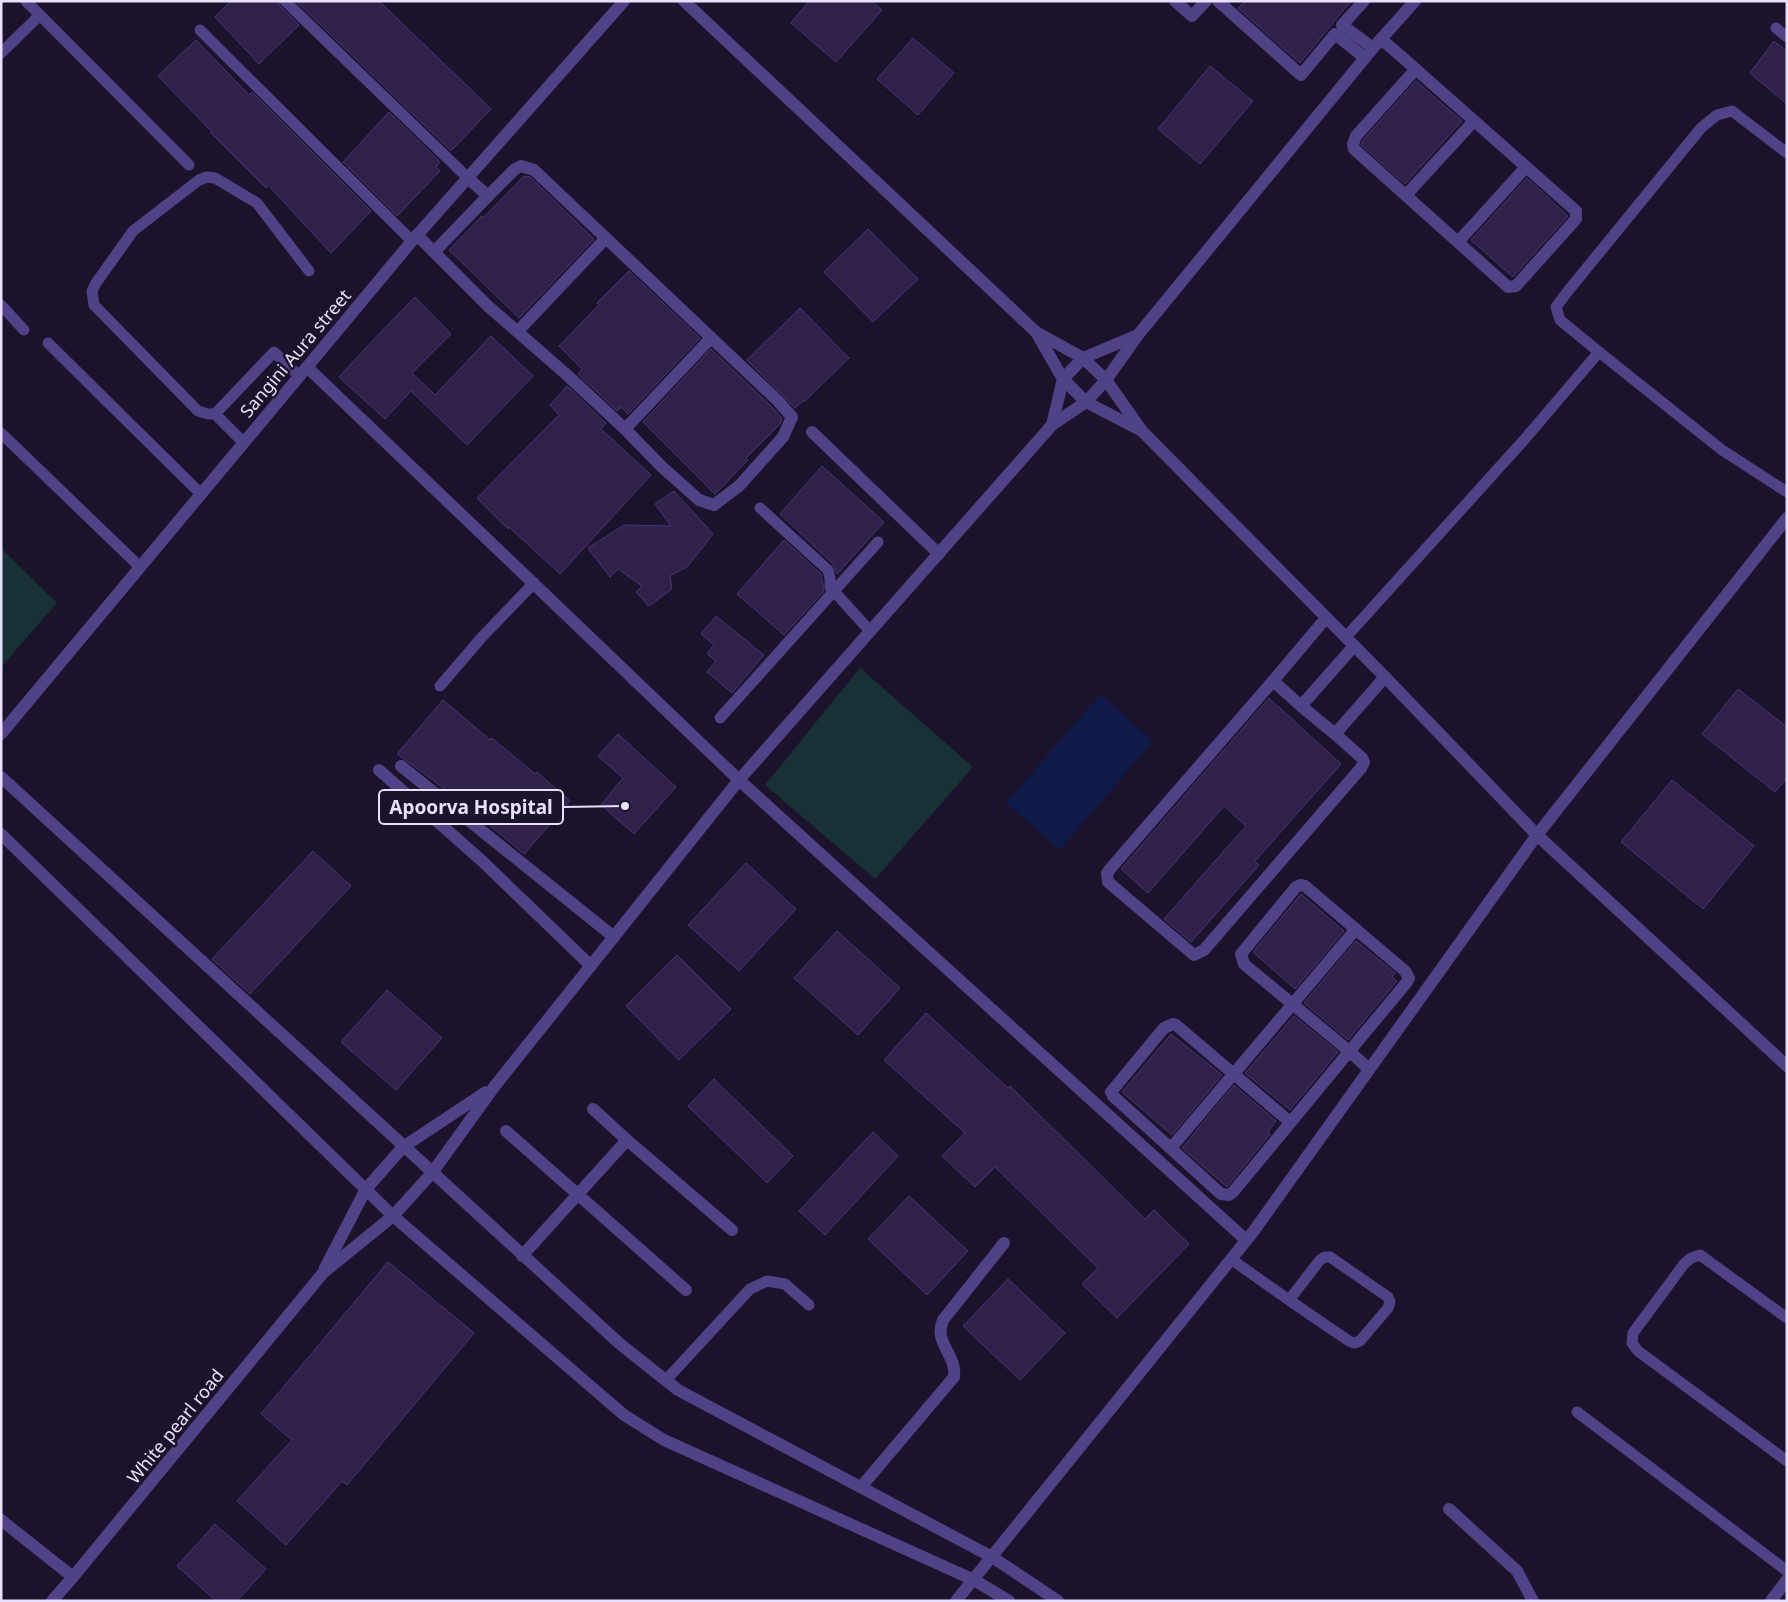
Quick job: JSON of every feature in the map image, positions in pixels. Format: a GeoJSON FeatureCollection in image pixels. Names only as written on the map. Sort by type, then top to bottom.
{"type":"FeatureCollection","features":[{"type":"Feature","properties":{"kind":"street","name":"Sangini Aura street"},"geometry":{"type":"LineString","coordinates":[[1,734],[414,238],[624,1]]}},
{"type":"Feature","properties":{"kind":"street"},"geometry":{"type":"LineString","coordinates":[[684,1],[1036,332],[1083,358],[1106,380],[1142,431],[1385,677],[1537,835],[1787,1066]]}},
{"type":"Feature","properties":{"kind":"street"},"geometry":{"type":"LineString","coordinates":[[1175,1],[1192,16],[1206,1]]}},
{"type":"Feature","properties":{"kind":"street"},"geometry":{"type":"LineString","coordinates":[[1352,40],[1342,25],[1364,1]]}},
{"type":"Feature","properties":{"kind":"street"},"geometry":{"type":"LineString","coordinates":[[323,1273],[393,1216],[432,1173],[494,1087],[739,780],[1052,425],[1086,402],[1106,380],[1138,335],[1373,49],[1415,1]]}},
{"type":"Feature","properties":{"kind":"street"},"geometry":{"type":"LineString","coordinates":[[1223,3],[1301,75],[1335,34],[1416,69],[1576,211],[1576,219],[1516,286],[1508,286],[1354,149],[1353,144],[1356,136],[1416,69]]}},
{"type":"Feature","properties":{"kind":"street"},"geometry":{"type":"LineString","coordinates":[[1406,195],[1474,121]]}},
{"type":"Feature","properties":{"kind":"street"},"geometry":{"type":"LineString","coordinates":[[414,238],[434,252],[489,307],[625,429],[661,466],[699,500],[714,505],[739,486],[783,437],[792,417],[778,401],[534,170],[521,166],[510,174],[434,252]]}},
{"type":"Feature","properties":{"kind":"street"},"geometry":{"type":"LineString","coordinates":[[1458,242],[1526,167]]}},
{"type":"Feature","properties":{"kind":"street"},"geometry":{"type":"LineString","coordinates":[[468,178],[488,196]]}},
{"type":"Feature","properties":{"kind":"street"},"geometry":{"type":"LineString","coordinates":[[518,331],[606,238]]}},
{"type":"Feature","properties":{"kind":"street"},"geometry":{"type":"LineString","coordinates":[[1036,332],[1063,379],[1086,402],[1142,431]]}},
{"type":"Feature","properties":{"kind":"street"},"geometry":{"type":"LineString","coordinates":[[1052,425],[1063,379],[1083,358],[1138,335]]}},
{"type":"Feature","properties":{"kind":"street"},"geometry":{"type":"LineString","coordinates":[[625,429],[711,338]]}},
{"type":"Feature","properties":{"kind":"street"},"geometry":{"type":"LineString","coordinates":[[303,371],[534,583],[739,780],[1246,1240]]}},
{"type":"Feature","properties":{"kind":"street"},"geometry":{"type":"LineString","coordinates":[[812,432],[938,554]]}},
{"type":"Feature","properties":{"kind":"street"},"geometry":{"type":"LineString","coordinates":[[956,1601],[1246,1240],[1537,835],[1787,518]]}},
{"type":"Feature","properties":{"kind":"street"},"geometry":{"type":"LineString","coordinates":[[1272,681],[1335,734],[1364,762],[1362,768],[1204,950],[1194,955],[1108,882],[1107,873],[1326,618]]}},
{"type":"Feature","properties":{"kind":"street"},"geometry":{"type":"LineString","coordinates":[[1301,706],[1350,642]]}},
{"type":"Feature","properties":{"kind":"street"},"geometry":{"type":"LineString","coordinates":[[1335,734],[1385,677]]}},
{"type":"Feature","properties":{"kind":"street"},"geometry":{"type":"LineString","coordinates":[[400,766],[614,937]]}},
{"type":"Feature","properties":{"kind":"street"},"geometry":{"type":"LineString","coordinates":[[379,770],[481,860],[591,966]]}},
{"type":"Feature","properties":{"kind":"street"},"geometry":{"type":"LineString","coordinates":[[1,777],[522,1256],[620,1344],[666,1380],[687,1394],[992,1557],[1058,1601]]}},
{"type":"Feature","properties":{"kind":"street"},"geometry":{"type":"LineString","coordinates":[[1,834],[393,1216],[624,1415],[664,1440],[974,1580],[1009,1601]]}},
{"type":"Feature","properties":{"kind":"street"},"geometry":{"type":"LineString","coordinates":[[1290,1122],[1176,1025],[1172,1024],[1164,1028],[1111,1092],[1221,1194],[1229,1195],[1349,1052],[1409,978],[1405,972],[1356,929],[1305,886],[1300,885],[1290,894],[1240,957],[1244,964],[1294,1005],[1349,1052],[1369,1069]]}},
{"type":"Feature","properties":{"kind":"street"},"geometry":{"type":"LineString","coordinates":[[1171,1148],[1294,1005],[1356,929]]}},
{"type":"Feature","properties":{"kind":"street"},"geometry":{"type":"LineString","coordinates":[[323,1273],[366,1189],[403,1147],[494,1087]]}},
{"type":"Feature","properties":{"kind":"street"},"geometry":{"type":"LineString","coordinates":[[593,1109],[732,1230]]}},
{"type":"Feature","properties":{"kind":"street"},"geometry":{"type":"LineString","coordinates":[[506,1132],[686,1290]]}},
{"type":"Feature","properties":{"kind":"street"},"geometry":{"type":"LineString","coordinates":[[522,1256],[627,1140]]}},
{"type":"Feature","properties":{"kind":"street"},"geometry":{"type":"LineString","coordinates":[[861,1487],[954,1377],[955,1367],[941,1339],[939,1328],[943,1320],[1004,1243]]}},
{"type":"Feature","properties":{"kind":"street","name":"White pearl road"},"geometry":{"type":"LineString","coordinates":[[52,1601],[323,1273]]}},
{"type":"Feature","properties":{"kind":"street"},"geometry":{"type":"LineString","coordinates":[[1449,1509],[1517,1571],[1533,1601]]}},
{"type":"Feature","properties":{"kind":"street"},"geometry":{"type":"LineString","coordinates":[[1,1520],[73,1577]]}},
{"type":"Feature","properties":{"kind":"street"},"geometry":{"type":"LineString","coordinates":[[1771,1601],[1787,1580]]}},
{"type":"Feature","properties":{"kind":"lane"},"geometry":{"type":"LineString","coordinates":[[26,1],[189,164]]}},
{"type":"Feature","properties":{"kind":"lane"},"geometry":{"type":"LineString","coordinates":[[285,1],[468,178]]}},
{"type":"Feature","properties":{"kind":"lane"},"geometry":{"type":"LineString","coordinates":[[1,53],[40,16]]}},
{"type":"Feature","properties":{"kind":"lane"},"geometry":{"type":"LineString","coordinates":[[1776,28],[1787,37]]}},
{"type":"Feature","properties":{"kind":"lane"},"geometry":{"type":"LineString","coordinates":[[200,30],[414,238]]}},
{"type":"Feature","properties":{"kind":"lane"},"geometry":{"type":"LineString","coordinates":[[1787,153],[1732,111],[1717,116],[1701,128],[1556,307],[1560,320],[1599,352],[1722,450],[1787,492]]}},
{"type":"Feature","properties":{"kind":"lane"},"geometry":{"type":"LineString","coordinates":[[244,443],[215,414],[198,411],[94,305],[92,291],[133,231],[199,180],[207,177],[215,178],[257,203],[309,271]]}},
{"type":"Feature","properties":{"kind":"lane"},"geometry":{"type":"LineString","coordinates":[[1,305],[24,330]]}},
{"type":"Feature","properties":{"kind":"lane"},"geometry":{"type":"LineString","coordinates":[[48,343],[201,494]]}},
{"type":"Feature","properties":{"kind":"lane"},"geometry":{"type":"LineString","coordinates":[[215,414],[274,352],[303,371]]}},
{"type":"Feature","properties":{"kind":"lane"},"geometry":{"type":"LineString","coordinates":[[1350,642],[1599,352]]}},
{"type":"Feature","properties":{"kind":"lane"},"geometry":{"type":"LineString","coordinates":[[1,433],[140,568]]}},
{"type":"Feature","properties":{"kind":"lane"},"geometry":{"type":"LineString","coordinates":[[760,508],[828,570],[830,587],[870,631]]}},
{"type":"Feature","properties":{"kind":"lane"},"geometry":{"type":"LineString","coordinates":[[720,718],[878,542]]}},
{"type":"Feature","properties":{"kind":"lane"},"geometry":{"type":"LineString","coordinates":[[440,686],[482,637],[534,583]]}},
{"type":"Feature","properties":{"kind":"lane"},"geometry":{"type":"LineString","coordinates":[[1787,1318],[1700,1255],[1690,1258],[1684,1264],[1633,1334],[1632,1343],[1638,1351],[1787,1461]]}},
{"type":"Feature","properties":{"kind":"lane"},"geometry":{"type":"LineString","coordinates":[[1231,1259],[1289,1300],[1354,1343],[1360,1341],[1388,1308],[1390,1302],[1388,1297],[1330,1257],[1320,1260],[1289,1300]]}},
{"type":"Feature","properties":{"kind":"lane"},"geometry":{"type":"LineString","coordinates":[[666,1380],[750,1289],[767,1281],[786,1284],[809,1306]]}},
{"type":"Feature","properties":{"kind":"lane"},"geometry":{"type":"LineString","coordinates":[[1577,1412],[1787,1571]]}},
{"type":"Feature","properties":{"kind":"green space"},"geometry":{"type":"Polygon","coordinates":[[[1,548],[57,603],[1,667],[1,548]]]}},
{"type":"Feature","properties":{"kind":"green space"},"geometry":{"type":"Polygon","coordinates":[[[860,668],[973,767],[875,879],[765,785],[860,668]]]}},
{"type":"Feature","properties":{"kind":"water"},"geometry":{"type":"Polygon","coordinates":[[[1100,694],[1153,741],[1060,850],[1006,803],[1100,694]]]}},
{"type":"Feature","properties":{"kind":"building"},"geometry":{"type":"Polygon","coordinates":[[[231,1],[278,1],[280,6],[299,25],[259,64],[215,17],[231,1]]]}},
{"type":"Feature","properties":{"kind":"building"},"geometry":{"type":"Polygon","coordinates":[[[296,1],[379,1],[491,109],[451,151],[296,1]]]}},
{"type":"Feature","properties":{"kind":"building"},"geometry":{"type":"Polygon","coordinates":[[[809,1],[871,1],[882,10],[836,62],[791,23],[809,1]]]}},
{"type":"Feature","properties":{"kind":"building"},"geometry":{"type":"Polygon","coordinates":[[[1245,1],[1351,1],[1300,63],[1238,8],[1245,1]]]}},
{"type":"Feature","properties":{"kind":"building"},"geometry":{"type":"Polygon","coordinates":[[[913,38],[954,73],[918,115],[877,79],[913,38]]]}},
{"type":"Feature","properties":{"kind":"building"},"geometry":{"type":"Polygon","coordinates":[[[196,40],[249,95],[252,92],[371,211],[331,253],[268,185],[266,188],[158,76],[196,40]]]}},
{"type":"Feature","properties":{"kind":"building"},"geometry":{"type":"Polygon","coordinates":[[[1774,41],[1787,51],[1787,104],[1750,73],[1774,41]]]}},
{"type":"Feature","properties":{"kind":"building"},"geometry":{"type":"Polygon","coordinates":[[[1210,66],[1253,101],[1200,164],[1158,129],[1210,66]]]}},
{"type":"Feature","properties":{"kind":"building"},"geometry":{"type":"Polygon","coordinates":[[[1416,81],[1462,121],[1405,184],[1361,145],[1363,140],[1416,81]]]}},
{"type":"Feature","properties":{"kind":"building"},"geometry":{"type":"Polygon","coordinates":[[[389,112],[440,162],[436,167],[440,171],[397,216],[343,162],[389,112]]]}},
{"type":"Feature","properties":{"kind":"building"},"geometry":{"type":"Polygon","coordinates":[[[524,176],[530,177],[594,239],[519,318],[449,250],[524,176]]]}},
{"type":"Feature","properties":{"kind":"building"},"geometry":{"type":"Polygon","coordinates":[[[1527,178],[1568,216],[1513,277],[1471,240],[1527,178]]]}},
{"type":"Feature","properties":{"kind":"building"},"geometry":{"type":"Polygon","coordinates":[[[868,229],[918,279],[873,322],[824,272],[868,229]]]}},
{"type":"Feature","properties":{"kind":"building"},"geometry":{"type":"Polygon","coordinates":[[[629,271],[700,338],[628,414],[621,407],[617,411],[578,374],[582,369],[559,346],[599,305],[597,303],[629,271]]]}},
{"type":"Feature","properties":{"kind":"building"},"geometry":{"type":"Polygon","coordinates":[[[415,297],[451,334],[412,373],[435,395],[491,336],[533,376],[467,445],[411,391],[385,419],[339,377],[415,297]]]}},
{"type":"Feature","properties":{"kind":"building"},"geometry":{"type":"Polygon","coordinates":[[[800,308],[849,358],[805,401],[795,408],[747,360],[800,308]]]}},
{"type":"Feature","properties":{"kind":"building"},"geometry":{"type":"Polygon","coordinates":[[[711,349],[782,418],[780,424],[746,458],[748,460],[715,494],[643,422],[711,349]]]}},
{"type":"Feature","properties":{"kind":"building"},"geometry":{"type":"Polygon","coordinates":[[[567,386],[606,423],[601,429],[651,475],[560,574],[509,527],[508,529],[477,498],[559,415],[550,405],[567,386]]]}},
{"type":"Feature","properties":{"kind":"building"},"geometry":{"type":"Polygon","coordinates":[[[822,466],[884,522],[837,574],[833,564],[780,514],[822,466]]]}},
{"type":"Feature","properties":{"kind":"building"},"geometry":{"type":"Polygon","coordinates":[[[674,491],[713,534],[688,566],[670,576],[672,589],[649,606],[636,592],[642,586],[618,569],[610,577],[588,548],[624,525],[671,526],[655,504],[674,491]]]}},
{"type":"Feature","properties":{"kind":"building"},"geometry":{"type":"Polygon","coordinates":[[[784,540],[821,574],[824,591],[784,635],[737,594],[784,540]]]}},
{"type":"Feature","properties":{"kind":"building"},"geometry":{"type":"Polygon","coordinates":[[[716,616],[764,655],[732,693],[707,672],[716,661],[707,654],[714,645],[701,634],[716,616]]]}},
{"type":"Feature","properties":{"kind":"building"},"geometry":{"type":"Polygon","coordinates":[[[1738,689],[1787,727],[1787,778],[1775,792],[1702,734],[1738,689]]]}},
{"type":"Feature","properties":{"kind":"building"},"geometry":{"type":"Polygon","coordinates":[[[1269,698],[1341,764],[1255,861],[1259,865],[1191,942],[1164,919],[1246,826],[1224,806],[1148,893],[1121,869],[1269,698]]]}},
{"type":"Feature","properties":{"kind":"building"},"geometry":{"type":"Polygon","coordinates":[[[443,700],[490,740],[492,738],[535,774],[537,772],[570,801],[524,854],[433,780],[397,754],[443,700]]]}},
{"type":"Feature","properties":{"kind":"building"},"geometry":{"type":"Polygon","coordinates":[[[618,734],[676,787],[634,834],[601,805],[623,778],[598,756],[618,734]]]}},
{"type":"Feature","properties":{"kind":"building"},"geometry":{"type":"Polygon","coordinates":[[[1672,780],[1754,846],[1703,909],[1621,842],[1672,780]]]}},
{"type":"Feature","properties":{"kind":"building"},"geometry":{"type":"Polygon","coordinates":[[[313,851],[351,886],[250,994],[212,959],[313,851]]]}},
{"type":"Feature","properties":{"kind":"building"},"geometry":{"type":"Polygon","coordinates":[[[746,863],[796,909],[739,971],[688,925],[746,863]]]}},
{"type":"Feature","properties":{"kind":"building"},"geometry":{"type":"Polygon","coordinates":[[[1301,894],[1344,931],[1295,989],[1253,952],[1301,894]]]}},
{"type":"Feature","properties":{"kind":"building"},"geometry":{"type":"Polygon","coordinates":[[[837,931],[900,988],[858,1035],[794,978],[837,931]]]}},
{"type":"Feature","properties":{"kind":"building"},"geometry":{"type":"Polygon","coordinates":[[[1356,941],[1395,973],[1392,977],[1397,981],[1348,1040],[1304,1003],[1356,941]]]}},
{"type":"Feature","properties":{"kind":"building"},"geometry":{"type":"Polygon","coordinates":[[[677,955],[731,1009],[679,1060],[626,1006],[677,955]]]}},
{"type":"Feature","properties":{"kind":"building"},"geometry":{"type":"Polygon","coordinates":[[[387,990],[442,1038],[396,1090],[341,1042],[387,990]]]}},
{"type":"Feature","properties":{"kind":"building"},"geometry":{"type":"Polygon","coordinates":[[[926,1013],[1008,1088],[1010,1086],[1145,1219],[1154,1210],[1189,1244],[1117,1318],[1082,1284],[1098,1268],[995,1167],[975,1187],[942,1156],[965,1133],[884,1060],[926,1013]]]}},
{"type":"Feature","properties":{"kind":"building"},"geometry":{"type":"Polygon","coordinates":[[[1294,1016],[1338,1052],[1290,1110],[1245,1073],[1294,1016]]]}},
{"type":"Feature","properties":{"kind":"building"},"geometry":{"type":"Polygon","coordinates":[[[1171,1034],[1222,1075],[1172,1135],[1122,1092],[1171,1034]]]}},
{"type":"Feature","properties":{"kind":"building"},"geometry":{"type":"Polygon","coordinates":[[[714,1079],[793,1156],[767,1183],[688,1106],[714,1079]]]}},
{"type":"Feature","properties":{"kind":"building"},"geometry":{"type":"Polygon","coordinates":[[[1234,1085],[1276,1121],[1268,1132],[1270,1134],[1227,1187],[1182,1148],[1234,1085]]]}},
{"type":"Feature","properties":{"kind":"building"},"geometry":{"type":"Polygon","coordinates":[[[873,1132],[898,1156],[825,1235],[799,1211],[873,1132]]]}},
{"type":"Feature","properties":{"kind":"building"},"geometry":{"type":"Polygon","coordinates":[[[909,1196],[968,1251],[927,1295],[868,1239],[909,1196]]]}},
{"type":"Feature","properties":{"kind":"building"},"geometry":{"type":"Polygon","coordinates":[[[388,1262],[474,1333],[347,1485],[342,1481],[286,1545],[237,1501],[292,1440],[261,1414],[388,1262]]]}},
{"type":"Feature","properties":{"kind":"building"},"geometry":{"type":"Polygon","coordinates":[[[1008,1279],[1065,1333],[1020,1380],[963,1326],[1008,1279]]]}},
{"type":"Feature","properties":{"kind":"building"},"geometry":{"type":"Polygon","coordinates":[[[215,1524],[266,1569],[237,1601],[216,1601],[177,1566],[215,1524]]]}},
{"type":"Feature","properties":{"kind":"place","name":"Apoorva Hospital"},"geometry":{"type":"Point","coordinates":[625,806]}}]}
